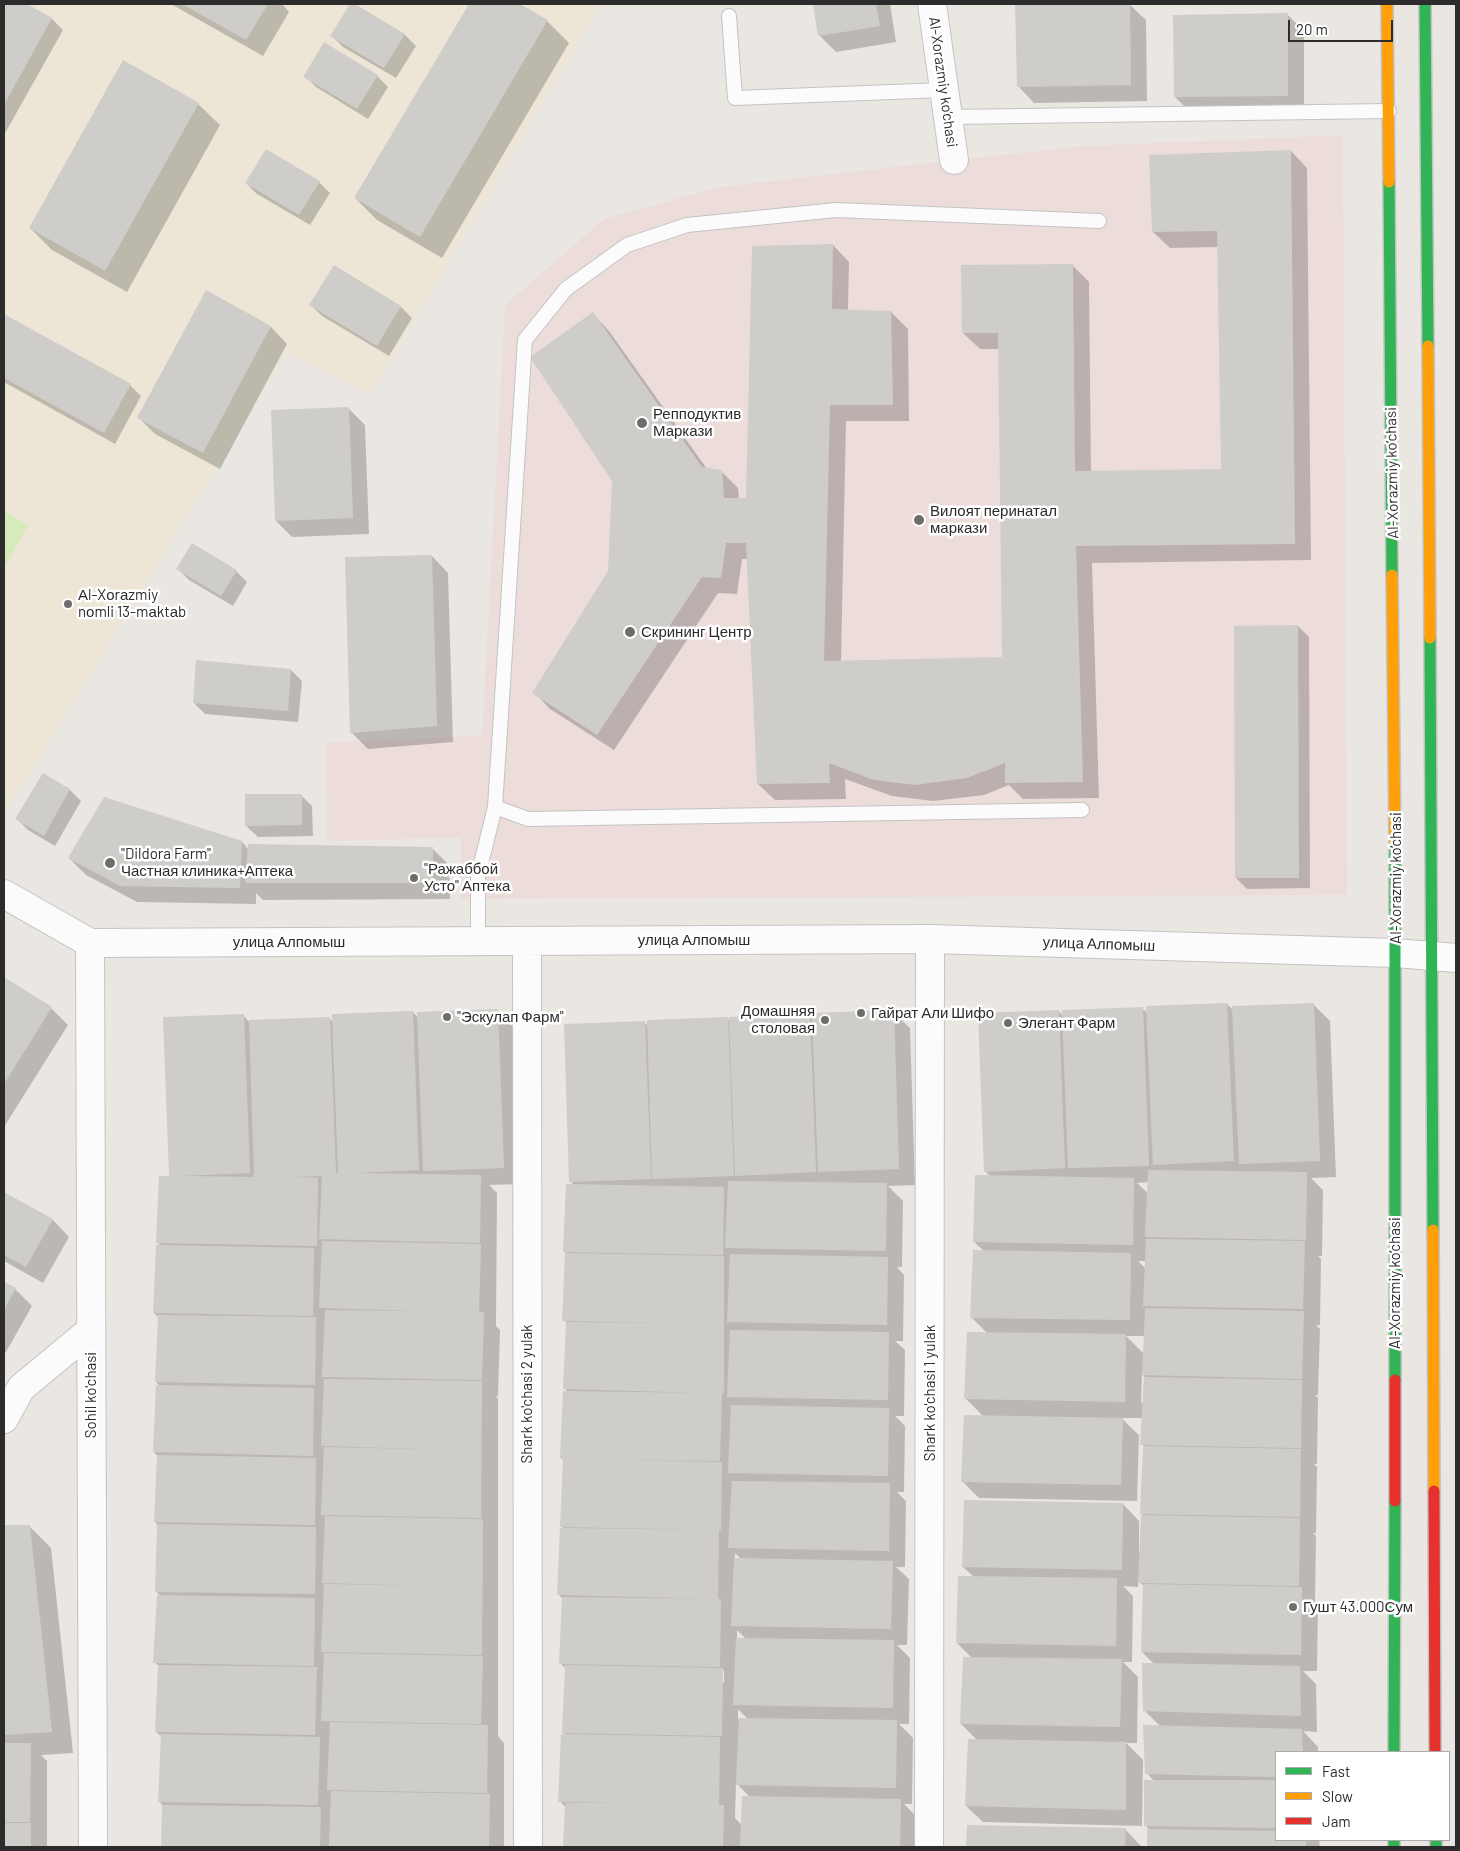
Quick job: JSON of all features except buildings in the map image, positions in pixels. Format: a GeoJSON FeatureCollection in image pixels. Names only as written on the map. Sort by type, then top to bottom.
{"type":"FeatureCollection","features":[{"type":"Feature","properties":{"kind":"main road","name":"Al-Xorazmiy ko’chasi"},"geometry":{"type":"LineString","coordinates":[[1387,4],[1396,953],[1394,1751]]}},
{"type":"Feature","properties":{"kind":"main road"},"geometry":{"type":"LineString","coordinates":[[1425,4],[1444,958],[1436,1751]]}},
{"type":"Feature","properties":{"kind":"street","name":"Al-Xorazmiy ko’chasi"},"geometry":{"type":"LineString","coordinates":[[932,4],[954,160]]}},
{"type":"Feature","properties":{"kind":"street","name":"улица Алпомыш"},"geometry":{"type":"LineString","coordinates":[[4,894],[90,942],[930,939],[1396,953],[1444,958]]}},
{"type":"Feature","properties":{"kind":"street","name":"Shark ko'chasi 1 yulak"},"geometry":{"type":"LineString","coordinates":[[929,1847],[930,939]]}},
{"type":"Feature","properties":{"kind":"street","name":"Shark ko'chasi 2 yulak"},"geometry":{"type":"LineString","coordinates":[[527,941],[528,1847]]}},
{"type":"Feature","properties":{"kind":"street","name":"Sohil ko'chasi"},"geometry":{"type":"LineString","coordinates":[[90,942],[93,1847]]}},
{"type":"Feature","properties":{"kind":"street"},"geometry":{"type":"LineString","coordinates":[[4,1419],[22,1388],[91,1330]]}},
{"type":"Feature","properties":{"kind":"lane"},"geometry":{"type":"LineString","coordinates":[[729,16],[735,98],[944,90]]}},
{"type":"Feature","properties":{"kind":"lane"},"geometry":{"type":"LineString","coordinates":[[948,117],[1388,111]]}},
{"type":"Feature","properties":{"kind":"lane"},"geometry":{"type":"LineString","coordinates":[[478,941],[478,876],[495,806],[525,340],[566,289],[628,245],[687,225],[836,210],[1099,221]]}},
{"type":"Feature","properties":{"kind":"lane"},"geometry":{"type":"LineString","coordinates":[[495,806],[528,819],[1082,810]]}},
{"type":"Feature","properties":{"kind":"shaded area","name":"Аl-Xоrаzmiy nоmli 13-mаktаb"},"geometry":{"type":"Polygon","coordinates":[[[4,4],[601,4],[371,394],[287,352],[5,814],[4,4]]]}},
{"type":"Feature","properties":{"kind":"shaded area","name":"Вилоят перинатал маркази"},"geometry":{"type":"Polygon","coordinates":[[[1343,135],[1347,895],[460,899],[461,838],[327,841],[326,743],[482,735],[505,305],[604,219],[720,187],[954,160],[1085,146],[1343,135]]]}},
{"type":"Feature","properties":{"kind":"green space"},"geometry":{"type":"Polygon","coordinates":[[[4,511],[28,525],[4,569],[4,511]]]}},
{"type":"Feature","properties":{"kind":"traffic: fast"},"geometry":{"type":"LineString","coordinates":[[1425,4],[1428,346]]}},
{"type":"Feature","properties":{"kind":"traffic: fast"},"geometry":{"type":"LineString","coordinates":[[1389,182],[1392,575]]}},
{"type":"Feature","properties":{"kind":"traffic: fast"},"geometry":{"type":"LineString","coordinates":[[1430,638],[1433,1230]]}},
{"type":"Feature","properties":{"kind":"traffic: fast"},"geometry":{"type":"LineString","coordinates":[[1395,843],[1395,1380]]}},
{"type":"Feature","properties":{"kind":"traffic: fast"},"geometry":{"type":"LineString","coordinates":[[1394,1751],[1395,1501]]}},
{"type":"Feature","properties":{"kind":"traffic: fast"},"geometry":{"type":"LineString","coordinates":[[1394,1841],[1394,1847]]}},
{"type":"Feature","properties":{"kind":"traffic: fast"},"geometry":{"type":"LineString","coordinates":[[1436,1841],[1436,1847]]}},
{"type":"Feature","properties":{"kind":"traffic: slow"},"geometry":{"type":"LineString","coordinates":[[1387,4],[1389,182]]}},
{"type":"Feature","properties":{"kind":"traffic: slow"},"geometry":{"type":"LineString","coordinates":[[1428,346],[1430,638]]}},
{"type":"Feature","properties":{"kind":"traffic: slow"},"geometry":{"type":"LineString","coordinates":[[1392,575],[1395,843]]}},
{"type":"Feature","properties":{"kind":"traffic: slow"},"geometry":{"type":"LineString","coordinates":[[1433,1230],[1434,1491]]}},
{"type":"Feature","properties":{"kind":"traffic: jam"},"geometry":{"type":"LineString","coordinates":[[1395,1380],[1395,1501]]}},
{"type":"Feature","properties":{"kind":"traffic: jam"},"geometry":{"type":"LineString","coordinates":[[1434,1491],[1435,1751]]}},
{"type":"Feature","properties":{"kind":"place","name":"Репподуктив Маркази"},"geometry":{"type":"Point","coordinates":[642,423]}},
{"type":"Feature","properties":{"kind":"place","name":"Вилоят перинатал маркази"},"geometry":{"type":"Point","coordinates":[919,520]}},
{"type":"Feature","properties":{"kind":"place","name":"Аl-Xоrаzmiy nоmli 13-mаktаb"},"geometry":{"type":"Point","coordinates":[68,604]}},
{"type":"Feature","properties":{"kind":"place","name":"Скрининг Центр"},"geometry":{"type":"Point","coordinates":[630,632]}},
{"type":"Feature","properties":{"kind":"place","name":"\"Dildora Farm\" Частная клиника+Аптека"},"geometry":{"type":"Point","coordinates":[110,863]}},
{"type":"Feature","properties":{"kind":"place","name":"\"Ражаббой Усто\" Аптека"},"geometry":{"type":"Point","coordinates":[414,878]}},
{"type":"Feature","properties":{"kind":"place","name":"Гайрат Али Шифо"},"geometry":{"type":"Point","coordinates":[861,1013]}},
{"type":"Feature","properties":{"kind":"place","name":"\"Эскулап Фарм\""},"geometry":{"type":"Point","coordinates":[447,1017]}},
{"type":"Feature","properties":{"kind":"place","name":"Домашняя столовая"},"geometry":{"type":"Point","coordinates":[825,1020]}},
{"type":"Feature","properties":{"kind":"place","name":"Элегант Фарм"},"geometry":{"type":"Point","coordinates":[1008,1023]}},
{"type":"Feature","properties":{"kind":"place","name":"Гушт 43.000Сум"},"geometry":{"type":"Point","coordinates":[1293,1607]}}]}
